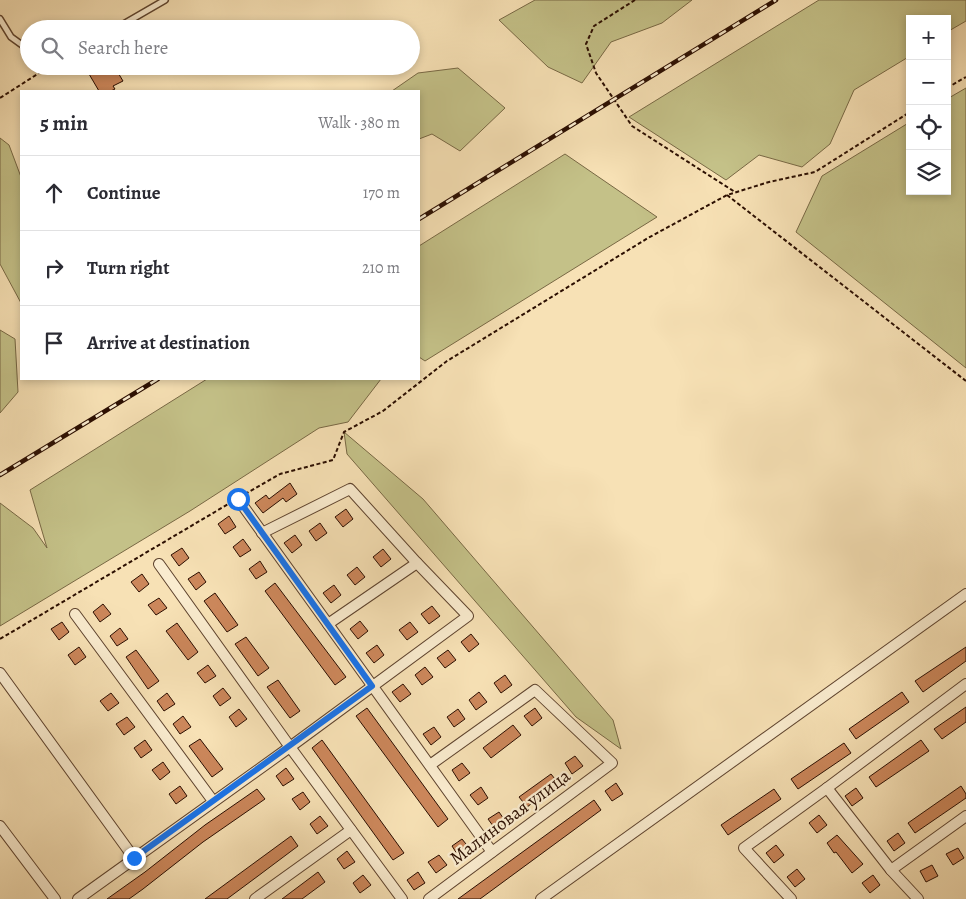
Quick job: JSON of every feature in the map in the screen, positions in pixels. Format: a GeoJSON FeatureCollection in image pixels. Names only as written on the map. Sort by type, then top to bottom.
{"type":"FeatureCollection","features":[{"type":"Feature","properties":{"kind":"street"},"geometry":{"type":"LineString","coordinates":[[78,899],[468,616],[350,489],[262,533]]}},
{"type":"Feature","properties":{"kind":"street"},"geometry":{"type":"LineString","coordinates":[[238,499],[492,852]]}},
{"type":"Feature","properties":{"kind":"street"},"geometry":{"type":"LineString","coordinates":[[328,624],[417,563]]}},
{"type":"Feature","properties":{"kind":"street"},"geometry":{"type":"LineString","coordinates":[[159,564],[402,899]]}},
{"type":"Feature","properties":{"kind":"street"},"geometry":{"type":"LineString","coordinates":[[541,899],[966,594]]}},
{"type":"Feature","properties":{"kind":"street"},"geometry":{"type":"LineString","coordinates":[[74,614],[213,801]]}},
{"type":"Feature","properties":{"kind":"street"},"geometry":{"type":"LineString","coordinates":[[0,673],[134,858]]}},
{"type":"Feature","properties":{"kind":"street"},"geometry":{"type":"LineString","coordinates":[[791,899],[744,848],[966,684]]}},
{"type":"Feature","properties":{"kind":"street","name":"Малиновая улица"},"geometry":{"type":"LineString","coordinates":[[429,899],[612,763],[536,690],[430,765]]}},
{"type":"Feature","properties":{"kind":"street"},"geometry":{"type":"LineString","coordinates":[[826,788],[891,870],[918,899]]}},
{"type":"Feature","properties":{"kind":"street"},"geometry":{"type":"LineString","coordinates":[[891,870],[966,816]]}},
{"type":"Feature","properties":{"kind":"street"},"geometry":{"type":"LineString","coordinates":[[0,826],[56,899]]}},
{"type":"Feature","properties":{"kind":"street"},"geometry":{"type":"LineString","coordinates":[[255,899],[351,830]]}},
{"type":"Feature","properties":{"kind":"lane"},"geometry":{"type":"LineString","coordinates":[[131,20],[165,0]]}},
{"type":"Feature","properties":{"kind":"lane"},"geometry":{"type":"LineString","coordinates":[[0,19],[11,37],[20,44]]}},
{"type":"Feature","properties":{"kind":"path"},"geometry":{"type":"LineString","coordinates":[[635,0],[594,26],[586,44],[596,73],[632,126],[736,192]]}},
{"type":"Feature","properties":{"kind":"path"},"geometry":{"type":"LineString","coordinates":[[0,98],[36,75]]}},
{"type":"Feature","properties":{"kind":"path"},"geometry":{"type":"LineString","coordinates":[[951,86],[966,77]]}},
{"type":"Feature","properties":{"kind":"path"},"geometry":{"type":"LineString","coordinates":[[0,639],[280,474],[333,460],[344,432],[383,410],[447,361],[648,238],[727,195],[768,182],[815,172],[906,115]]}},
{"type":"Feature","properties":{"kind":"path"},"geometry":{"type":"LineString","coordinates":[[727,195],[966,381]]}},
{"type":"Feature","properties":{"kind":"shaded area"},"geometry":{"type":"Polygon","coordinates":[[[535,0],[692,0],[662,23],[611,42],[582,83],[548,67],[499,20],[535,0]]]}},
{"type":"Feature","properties":{"kind":"shaded area"},"geometry":{"type":"Polygon","coordinates":[[[819,0],[966,0],[966,21],[951,30],[951,15],[906,15],[906,58],[854,90],[830,144],[802,167],[759,155],[726,180],[629,117],[819,0]]]}},
{"type":"Feature","properties":{"kind":"shaded area"},"geometry":{"type":"Polygon","coordinates":[[[458,68],[505,108],[460,151],[432,134],[420,139],[420,90],[393,90],[415,75],[420,75],[420,73],[458,68]]]}},
{"type":"Feature","properties":{"kind":"shaded area"},"geometry":{"type":"Polygon","coordinates":[[[966,88],[966,368],[796,232],[822,176],[906,124],[906,195],[951,195],[951,97],[966,88]]]}},
{"type":"Feature","properties":{"kind":"shaded area"},"geometry":{"type":"Polygon","coordinates":[[[0,138],[9,145],[20,174],[20,301],[0,264],[0,138]]]}},
{"type":"Feature","properties":{"kind":"shaded area"},"geometry":{"type":"Polygon","coordinates":[[[565,154],[657,217],[425,361],[420,358],[420,245],[565,154]]]}},
{"type":"Feature","properties":{"kind":"shaded area"},"geometry":{"type":"Polygon","coordinates":[[[0,330],[15,339],[18,392],[0,413],[0,330]]]}},
{"type":"Feature","properties":{"kind":"shaded area"},"geometry":{"type":"Polygon","coordinates":[[[205,380],[380,380],[348,422],[319,428],[190,511],[0,626],[0,503],[33,528],[47,548],[30,490],[205,380]]]}},
{"type":"Feature","properties":{"kind":"shaded area"},"geometry":{"type":"Polygon","coordinates":[[[344,432],[423,499],[613,720],[621,749],[576,717],[347,454],[344,432]]]}},
{"type":"Feature","properties":{"kind":"building"},"geometry":{"type":"Polygon","coordinates":[[[90,75],[119,75],[123,81],[113,86],[115,89],[113,90],[98,90],[90,75]]]}},
{"type":"Feature","properties":{"kind":"building"},"geometry":{"type":"Polygon","coordinates":[[[290,483],[297,494],[286,502],[283,498],[263,513],[255,503],[266,495],[269,499],[290,483]]]}},
{"type":"Feature","properties":{"kind":"building"},"geometry":{"type":"Polygon","coordinates":[[[346,509],[353,519],[343,527],[335,517],[346,509]]]}},
{"type":"Feature","properties":{"kind":"building"},"geometry":{"type":"Polygon","coordinates":[[[229,516],[236,527],[225,534],[218,524],[229,516]]]}},
{"type":"Feature","properties":{"kind":"building"},"geometry":{"type":"Polygon","coordinates":[[[320,523],[327,533],[316,541],[309,531],[320,523]]]}},
{"type":"Feature","properties":{"kind":"building"},"geometry":{"type":"Polygon","coordinates":[[[295,535],[302,545],[292,553],[284,543],[295,535]]]}},
{"type":"Feature","properties":{"kind":"building"},"geometry":{"type":"Polygon","coordinates":[[[243,539],[251,550],[240,557],[233,547],[243,539]]]}},
{"type":"Feature","properties":{"kind":"building"},"geometry":{"type":"Polygon","coordinates":[[[182,548],[189,558],[179,566],[171,555],[182,548]]]}},
{"type":"Feature","properties":{"kind":"building"},"geometry":{"type":"Polygon","coordinates":[[[383,549],[391,559],[381,567],[373,557],[383,549]]]}},
{"type":"Feature","properties":{"kind":"building"},"geometry":{"type":"Polygon","coordinates":[[[260,561],[267,572],[256,579],[249,569],[260,561]]]}},
{"type":"Feature","properties":{"kind":"building"},"geometry":{"type":"Polygon","coordinates":[[[357,567],[365,577],[355,585],[347,575],[357,567]]]}},
{"type":"Feature","properties":{"kind":"building"},"geometry":{"type":"Polygon","coordinates":[[[199,572],[206,582],[196,590],[188,579],[199,572]]]}},
{"type":"Feature","properties":{"kind":"building"},"geometry":{"type":"Polygon","coordinates":[[[142,574],[149,584],[139,592],[131,582],[142,574]]]}},
{"type":"Feature","properties":{"kind":"building"},"geometry":{"type":"Polygon","coordinates":[[[275,583],[346,677],[335,685],[265,591],[275,583]]]}},
{"type":"Feature","properties":{"kind":"building"},"geometry":{"type":"Polygon","coordinates":[[[334,585],[341,595],[331,603],[323,593],[334,585]]]}},
{"type":"Feature","properties":{"kind":"building"},"geometry":{"type":"Polygon","coordinates":[[[215,593],[238,625],[227,632],[204,601],[215,593]]]}},
{"type":"Feature","properties":{"kind":"building"},"geometry":{"type":"Polygon","coordinates":[[[159,598],[167,608],[156,615],[148,605],[159,598]]]}},
{"type":"Feature","properties":{"kind":"building"},"geometry":{"type":"Polygon","coordinates":[[[103,604],[111,614],[100,622],[93,612],[103,604]]]}},
{"type":"Feature","properties":{"kind":"building"},"geometry":{"type":"Polygon","coordinates":[[[432,606],[440,616],[429,624],[421,614],[432,606]]]}},
{"type":"Feature","properties":{"kind":"building"},"geometry":{"type":"Polygon","coordinates":[[[360,621],[368,631],[358,639],[350,629],[360,621]]]}},
{"type":"Feature","properties":{"kind":"building"},"geometry":{"type":"Polygon","coordinates":[[[62,622],[69,632],[59,640],[51,629],[62,622]]]}},
{"type":"Feature","properties":{"kind":"building"},"geometry":{"type":"Polygon","coordinates":[[[410,622],[418,632],[407,640],[399,630],[410,622]]]}},
{"type":"Feature","properties":{"kind":"building"},"geometry":{"type":"Polygon","coordinates":[[[177,623],[198,652],[188,660],[166,631],[177,623]]]}},
{"type":"Feature","properties":{"kind":"building"},"geometry":{"type":"Polygon","coordinates":[[[120,628],[128,639],[117,646],[110,636],[120,628]]]}},
{"type":"Feature","properties":{"kind":"building"},"geometry":{"type":"Polygon","coordinates":[[[471,634],[479,644],[469,652],[461,642],[471,634]]]}},
{"type":"Feature","properties":{"kind":"building"},"geometry":{"type":"Polygon","coordinates":[[[246,637],[269,668],[258,676],[235,644],[246,637]]]}},
{"type":"Feature","properties":{"kind":"building"},"geometry":{"type":"Polygon","coordinates":[[[377,645],[384,655],[374,663],[366,653],[377,645]]]}},
{"type":"Feature","properties":{"kind":"building"},"geometry":{"type":"Polygon","coordinates":[[[79,647],[86,657],[75,665],[68,655],[79,647]]]}},
{"type":"Feature","properties":{"kind":"building"},"geometry":{"type":"Polygon","coordinates":[[[966,647],[966,661],[923,692],[915,681],[966,647]]]}},
{"type":"Feature","properties":{"kind":"building"},"geometry":{"type":"Polygon","coordinates":[[[136,650],[159,681],[148,689],[126,657],[136,650]]]}},
{"type":"Feature","properties":{"kind":"building"},"geometry":{"type":"Polygon","coordinates":[[[448,650],[456,660],[445,668],[437,658],[448,650]]]}},
{"type":"Feature","properties":{"kind":"building"},"geometry":{"type":"Polygon","coordinates":[[[208,665],[216,676],[205,683],[197,673],[208,665]]]}},
{"type":"Feature","properties":{"kind":"building"},"geometry":{"type":"Polygon","coordinates":[[[425,667],[433,677],[422,685],[415,675],[425,667]]]}},
{"type":"Feature","properties":{"kind":"building"},"geometry":{"type":"Polygon","coordinates":[[[505,675],[512,685],[501,693],[494,683],[505,675]]]}},
{"type":"Feature","properties":{"kind":"building"},"geometry":{"type":"Polygon","coordinates":[[[278,680],[300,711],[290,718],[267,687],[278,680]]]}},
{"type":"Feature","properties":{"kind":"building"},"geometry":{"type":"Polygon","coordinates":[[[403,684],[411,694],[400,702],[392,692],[403,684]]]}},
{"type":"Feature","properties":{"kind":"building"},"geometry":{"type":"Polygon","coordinates":[[[223,688],[231,698],[220,706],[213,696],[223,688]]]}},
{"type":"Feature","properties":{"kind":"building"},"geometry":{"type":"Polygon","coordinates":[[[479,692],[487,702],[476,710],[469,700],[479,692]]]}},
{"type":"Feature","properties":{"kind":"building"},"geometry":{"type":"Polygon","coordinates":[[[902,692],[909,702],[856,739],[849,729],[902,692]]]}},
{"type":"Feature","properties":{"kind":"building"},"geometry":{"type":"Polygon","coordinates":[[[111,693],[119,703],[108,711],[100,701],[111,693]]]}},
{"type":"Feature","properties":{"kind":"building"},"geometry":{"type":"Polygon","coordinates":[[[167,693],[175,704],[164,711],[157,701],[167,693]]]}},
{"type":"Feature","properties":{"kind":"building"},"geometry":{"type":"Polygon","coordinates":[[[966,707],[966,722],[942,739],[934,729],[966,707]]]}},
{"type":"Feature","properties":{"kind":"building"},"geometry":{"type":"Polygon","coordinates":[[[367,708],[448,819],[438,827],[356,716],[367,708]]]}},
{"type":"Feature","properties":{"kind":"building"},"geometry":{"type":"Polygon","coordinates":[[[535,708],[542,718],[532,726],[524,716],[535,708]]]}},
{"type":"Feature","properties":{"kind":"building"},"geometry":{"type":"Polygon","coordinates":[[[239,709],[247,719],[236,727],[229,717],[239,709]]]}},
{"type":"Feature","properties":{"kind":"building"},"geometry":{"type":"Polygon","coordinates":[[[458,709],[465,719],[454,727],[447,717],[458,709]]]}},
{"type":"Feature","properties":{"kind":"building"},"geometry":{"type":"Polygon","coordinates":[[[183,716],[191,727],[180,734],[173,724],[183,716]]]}},
{"type":"Feature","properties":{"kind":"building"},"geometry":{"type":"Polygon","coordinates":[[[127,717],[135,727],[124,735],[116,724],[127,717]]]}},
{"type":"Feature","properties":{"kind":"building"},"geometry":{"type":"Polygon","coordinates":[[[513,725],[521,735],[491,758],[483,748],[513,725]]]}},
{"type":"Feature","properties":{"kind":"building"},"geometry":{"type":"Polygon","coordinates":[[[434,727],[441,737],[431,745],[423,734],[434,727]]]}},
{"type":"Feature","properties":{"kind":"building"},"geometry":{"type":"Polygon","coordinates":[[[200,739],[223,769],[212,777],[189,746],[200,739]]]}},
{"type":"Feature","properties":{"kind":"building"},"geometry":{"type":"Polygon","coordinates":[[[145,740],[152,750],[141,758],[134,748],[145,740]]]}},
{"type":"Feature","properties":{"kind":"building"},"geometry":{"type":"Polygon","coordinates":[[[322,740],[404,853],[393,860],[312,748],[322,740]]]}},
{"type":"Feature","properties":{"kind":"building"},"geometry":{"type":"Polygon","coordinates":[[[921,740],[929,751],[876,787],[869,777],[921,740]]]}},
{"type":"Feature","properties":{"kind":"building"},"geometry":{"type":"Polygon","coordinates":[[[844,743],[851,753],[798,789],[791,779],[844,743]]]}},
{"type":"Feature","properties":{"kind":"building"},"geometry":{"type":"Polygon","coordinates":[[[575,756],[583,766],[572,774],[565,763],[575,756]]]}},
{"type":"Feature","properties":{"kind":"building"},"geometry":{"type":"Polygon","coordinates":[[[163,762],[170,772],[160,780],[152,770],[163,762]]]}},
{"type":"Feature","properties":{"kind":"building"},"geometry":{"type":"Polygon","coordinates":[[[462,763],[470,773],[459,781],[452,770],[462,763]]]}},
{"type":"Feature","properties":{"kind":"building"},"geometry":{"type":"Polygon","coordinates":[[[286,768],[294,779],[283,786],[276,776],[286,768]]]}},
{"type":"Feature","properties":{"kind":"building"},"geometry":{"type":"Polygon","coordinates":[[[551,774],[559,784],[527,807],[519,797],[551,774]]]}},
{"type":"Feature","properties":{"kind":"building"},"geometry":{"type":"Polygon","coordinates":[[[616,783],[623,794],[612,801],[605,791],[616,783]]]}},
{"type":"Feature","properties":{"kind":"building"},"geometry":{"type":"Polygon","coordinates":[[[180,786],[187,796],[176,804],[169,794],[180,786]]]}},
{"type":"Feature","properties":{"kind":"building"},"geometry":{"type":"Polygon","coordinates":[[[961,786],[966,794],[966,798],[915,833],[908,823],[961,786]]]}},
{"type":"Feature","properties":{"kind":"building"},"geometry":{"type":"Polygon","coordinates":[[[481,787],[488,798],[478,805],[470,795],[481,787]]]}},
{"type":"Feature","properties":{"kind":"building"},"geometry":{"type":"Polygon","coordinates":[[[856,788],[863,798],[852,806],[845,796],[856,788]]]}},
{"type":"Feature","properties":{"kind":"building"},"geometry":{"type":"Polygon","coordinates":[[[257,789],[265,799],[203,842],[143,889],[129,899],[107,899],[205,825],[257,789]]]}},
{"type":"Feature","properties":{"kind":"building"},"geometry":{"type":"Polygon","coordinates":[[[774,789],[781,799],[728,835],[721,825],[774,789]]]}},
{"type":"Feature","properties":{"kind":"building"},"geometry":{"type":"Polygon","coordinates":[[[303,792],[310,802],[300,810],[292,799],[303,792]]]}},
{"type":"Feature","properties":{"kind":"building"},"geometry":{"type":"Polygon","coordinates":[[[594,800],[601,810],[480,899],[458,899],[594,800]]]}},
{"type":"Feature","properties":{"kind":"building"},"geometry":{"type":"Polygon","coordinates":[[[499,812],[506,822],[496,830],[488,819],[499,812]]]}},
{"type":"Feature","properties":{"kind":"building"},"geometry":{"type":"Polygon","coordinates":[[[819,815],[827,825],[817,833],[809,823],[819,815]]]}},
{"type":"Feature","properties":{"kind":"building"},"geometry":{"type":"Polygon","coordinates":[[[320,816],[328,826],[317,834],[310,824],[320,816]]]}},
{"type":"Feature","properties":{"kind":"building"},"geometry":{"type":"Polygon","coordinates":[[[898,833],[905,843],[894,851],[887,841],[898,833]]]}},
{"type":"Feature","properties":{"kind":"building"},"geometry":{"type":"Polygon","coordinates":[[[837,835],[863,864],[852,873],[827,843],[837,835]]]}},
{"type":"Feature","properties":{"kind":"building"},"geometry":{"type":"Polygon","coordinates":[[[291,836],[298,846],[227,899],[205,899],[291,836]]]}},
{"type":"Feature","properties":{"kind":"building"},"geometry":{"type":"Polygon","coordinates":[[[462,839],[470,849],[459,857],[452,846],[462,839]]]}},
{"type":"Feature","properties":{"kind":"building"},"geometry":{"type":"Polygon","coordinates":[[[776,845],[784,855],[774,863],[766,853],[776,845]]]}},
{"type":"Feature","properties":{"kind":"building"},"geometry":{"type":"Polygon","coordinates":[[[958,848],[964,858],[953,865],[946,854],[958,848]]]}},
{"type":"Feature","properties":{"kind":"building"},"geometry":{"type":"Polygon","coordinates":[[[347,851],[355,862],[344,869],[337,859],[347,851]]]}},
{"type":"Feature","properties":{"kind":"building"},"geometry":{"type":"Polygon","coordinates":[[[439,855],[447,865],[436,873],[428,862],[439,855]]]}},
{"type":"Feature","properties":{"kind":"building"},"geometry":{"type":"Polygon","coordinates":[[[932,865],[938,876],[926,882],[920,871],[932,865]]]}},
{"type":"Feature","properties":{"kind":"building"},"geometry":{"type":"Polygon","coordinates":[[[797,869],[805,879],[795,887],[787,877],[797,869]]]}},
{"type":"Feature","properties":{"kind":"building"},"geometry":{"type":"Polygon","coordinates":[[[318,872],[325,882],[302,899],[282,899],[318,872]]]}},
{"type":"Feature","properties":{"kind":"building"},"geometry":{"type":"Polygon","coordinates":[[[418,872],[425,883],[414,890],[407,880],[418,872]]]}},
{"type":"Feature","properties":{"kind":"building"},"geometry":{"type":"Polygon","coordinates":[[[363,875],[371,885],[360,893],[353,883],[363,875]]]}},
{"type":"Feature","properties":{"kind":"building"},"geometry":{"type":"Polygon","coordinates":[[[873,875],[880,885],[870,893],[862,883],[873,875]]]}},
{"type":"Feature","properties":{"kind":"railway"},"geometry":{"type":"LineString","coordinates":[[420,218],[776,0]]}},
{"type":"Feature","properties":{"kind":"railway"},"geometry":{"type":"LineString","coordinates":[[0,475],[156,380]]}},
{"type":"Feature","properties":{"kind":"route"},"geometry":{"type":"LineString","coordinates":[[134,858],[372,686],[238,499]]}}]}
